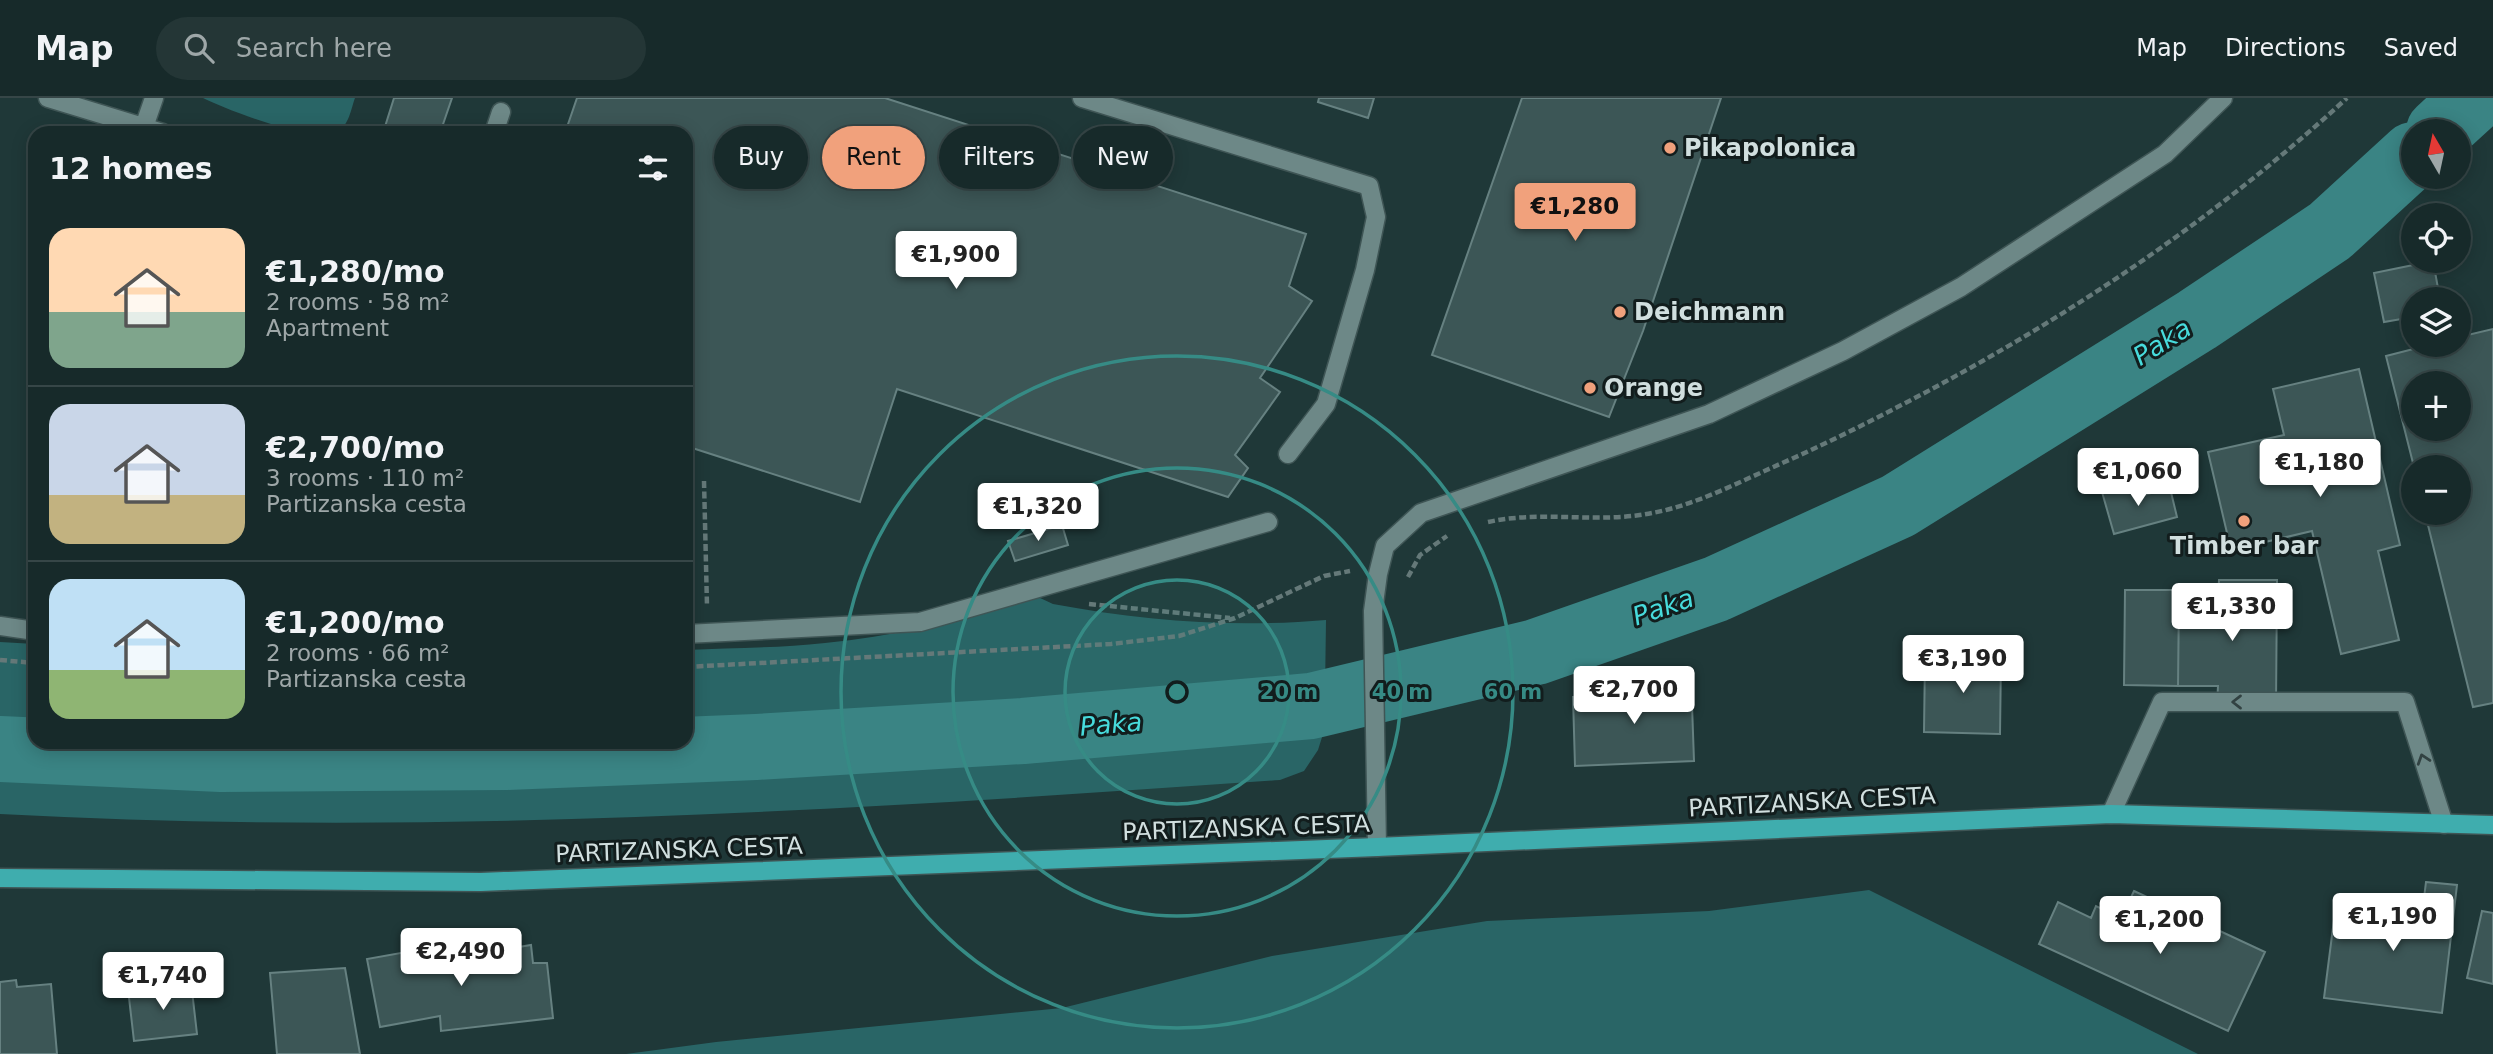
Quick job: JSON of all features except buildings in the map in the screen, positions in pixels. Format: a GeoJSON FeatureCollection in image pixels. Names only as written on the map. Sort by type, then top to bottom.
{"type":"FeatureCollection","features":[{"type":"Feature","properties":{"kind":"main road","name":"PARTIZANSKA CESTA"},"geometry":{"type":"LineString","coordinates":[[0,878],[481,882],[1377,847],[2111,814],[2493,825]]}},
{"type":"Feature","properties":{"kind":"street"},"geometry":{"type":"LineString","coordinates":[[48,98],[141,126]]}},
{"type":"Feature","properties":{"kind":"street"},"geometry":{"type":"LineString","coordinates":[[144,126],[154,98]]}},
{"type":"Feature","properties":{"kind":"street"},"geometry":{"type":"LineString","coordinates":[[1082,98],[1369,187],[1376,217],[1365,270],[1326,404],[1288,454]]}},
{"type":"Feature","properties":{"kind":"street"},"geometry":{"type":"LineString","coordinates":[[1377,847],[1373,611],[1385,546],[1421,513],[1709,414],[1843,351],[1961,287],[2165,154],[2223,98]]}},
{"type":"Feature","properties":{"kind":"street"},"geometry":{"type":"LineString","coordinates":[[496,126],[501,112]]}},
{"type":"Feature","properties":{"kind":"street"},"geometry":{"type":"LineString","coordinates":[[693,634],[920,622],[1268,522]]}},
{"type":"Feature","properties":{"kind":"street"},"geometry":{"type":"LineString","coordinates":[[0,626],[28,630]]}},
{"type":"Feature","properties":{"kind":"street"},"geometry":{"type":"LineString","coordinates":[[2111,814],[2162,702],[2405,702],[2444,824]]}},
{"type":"Feature","properties":{"kind":"path"},"geometry":{"type":"LineString","coordinates":[[1482,524],[1534,517],[1614,517],[1653,513],[1696,500],[1824,445],[1957,376],[2051,322],[2163,248],[2268,166],[2347,98]]}},
{"type":"Feature","properties":{"kind":"path"},"geometry":{"type":"LineString","coordinates":[[704,481],[707,633]]}},
{"type":"Feature","properties":{"kind":"path"},"geometry":{"type":"LineString","coordinates":[[1408,577],[1420,555],[1453,534]]}},
{"type":"Feature","properties":{"kind":"path"},"geometry":{"type":"LineString","coordinates":[[693,667],[1111,644],[1179,636],[1235,618],[1324,576],[1351,570]]}},
{"type":"Feature","properties":{"kind":"path"},"geometry":{"type":"LineString","coordinates":[[1087,604],[1235,618]]}},
{"type":"Feature","properties":{"kind":"path"},"geometry":{"type":"LineString","coordinates":[[0,660],[28,662]]}},
{"type":"Feature","properties":{"kind":"shaded area"},"geometry":{"type":"Polygon","coordinates":[[[203,98],[355,98],[344,126],[279,126],[203,98]]]}},
{"type":"Feature","properties":{"kind":"shaded area"},"geometry":{"type":"Polygon","coordinates":[[[1038,597],[1053,604],[1155,619],[1223,623],[1326,620],[1325,691],[1006,719],[693,735],[693,650],[790,646],[852,640],[986,612],[1038,597]]]}},
{"type":"Feature","properties":{"kind":"shaded area"},"geometry":{"type":"Polygon","coordinates":[[[0,642],[28,644],[28,739],[0,737],[0,642]]]}},
{"type":"Feature","properties":{"kind":"shaded area"},"geometry":{"type":"Polygon","coordinates":[[[1328,718],[1318,750],[1304,771],[1280,780],[960,801],[640,817],[320,823],[0,814],[0,766],[251,776],[493,774],[1089,746],[1291,725],[1328,718]]]}},
{"type":"Feature","properties":{"kind":"shaded area"},"geometry":{"type":"Polygon","coordinates":[[[1869,890],[2198,1054],[626,1054],[716,1042],[1062,1008],[1272,956],[1487,921],[1709,911],[1869,890]]]}},
{"type":"Feature","properties":{"kind":"waterway","name":"Paka"},"geometry":{"type":"LineString","coordinates":[[2452,119],[2475,98]]}},
{"type":"Feature","properties":{"kind":"waterway","name":"Paka"},"geometry":{"type":"LineString","coordinates":[[0,749],[221,759],[506,757],[756,747],[1023,731],[1311,706],[1536,652],[1716,589],[1898,506],[2197,320],[2330,231],[2401,166]]}},
{"type":"Feature","properties":{"kind":"place","name":"Pikapolonica"},"geometry":{"type":"Point","coordinates":[1670,148]}},
{"type":"Feature","properties":{"kind":"place","name":"Deichmann"},"geometry":{"type":"Point","coordinates":[1620,312]}},
{"type":"Feature","properties":{"kind":"place","name":"Orange"},"geometry":{"type":"Point","coordinates":[1590,388]}},
{"type":"Feature","properties":{"kind":"place","name":"Timber bar"},"geometry":{"type":"Point","coordinates":[2244,521]}}]}
